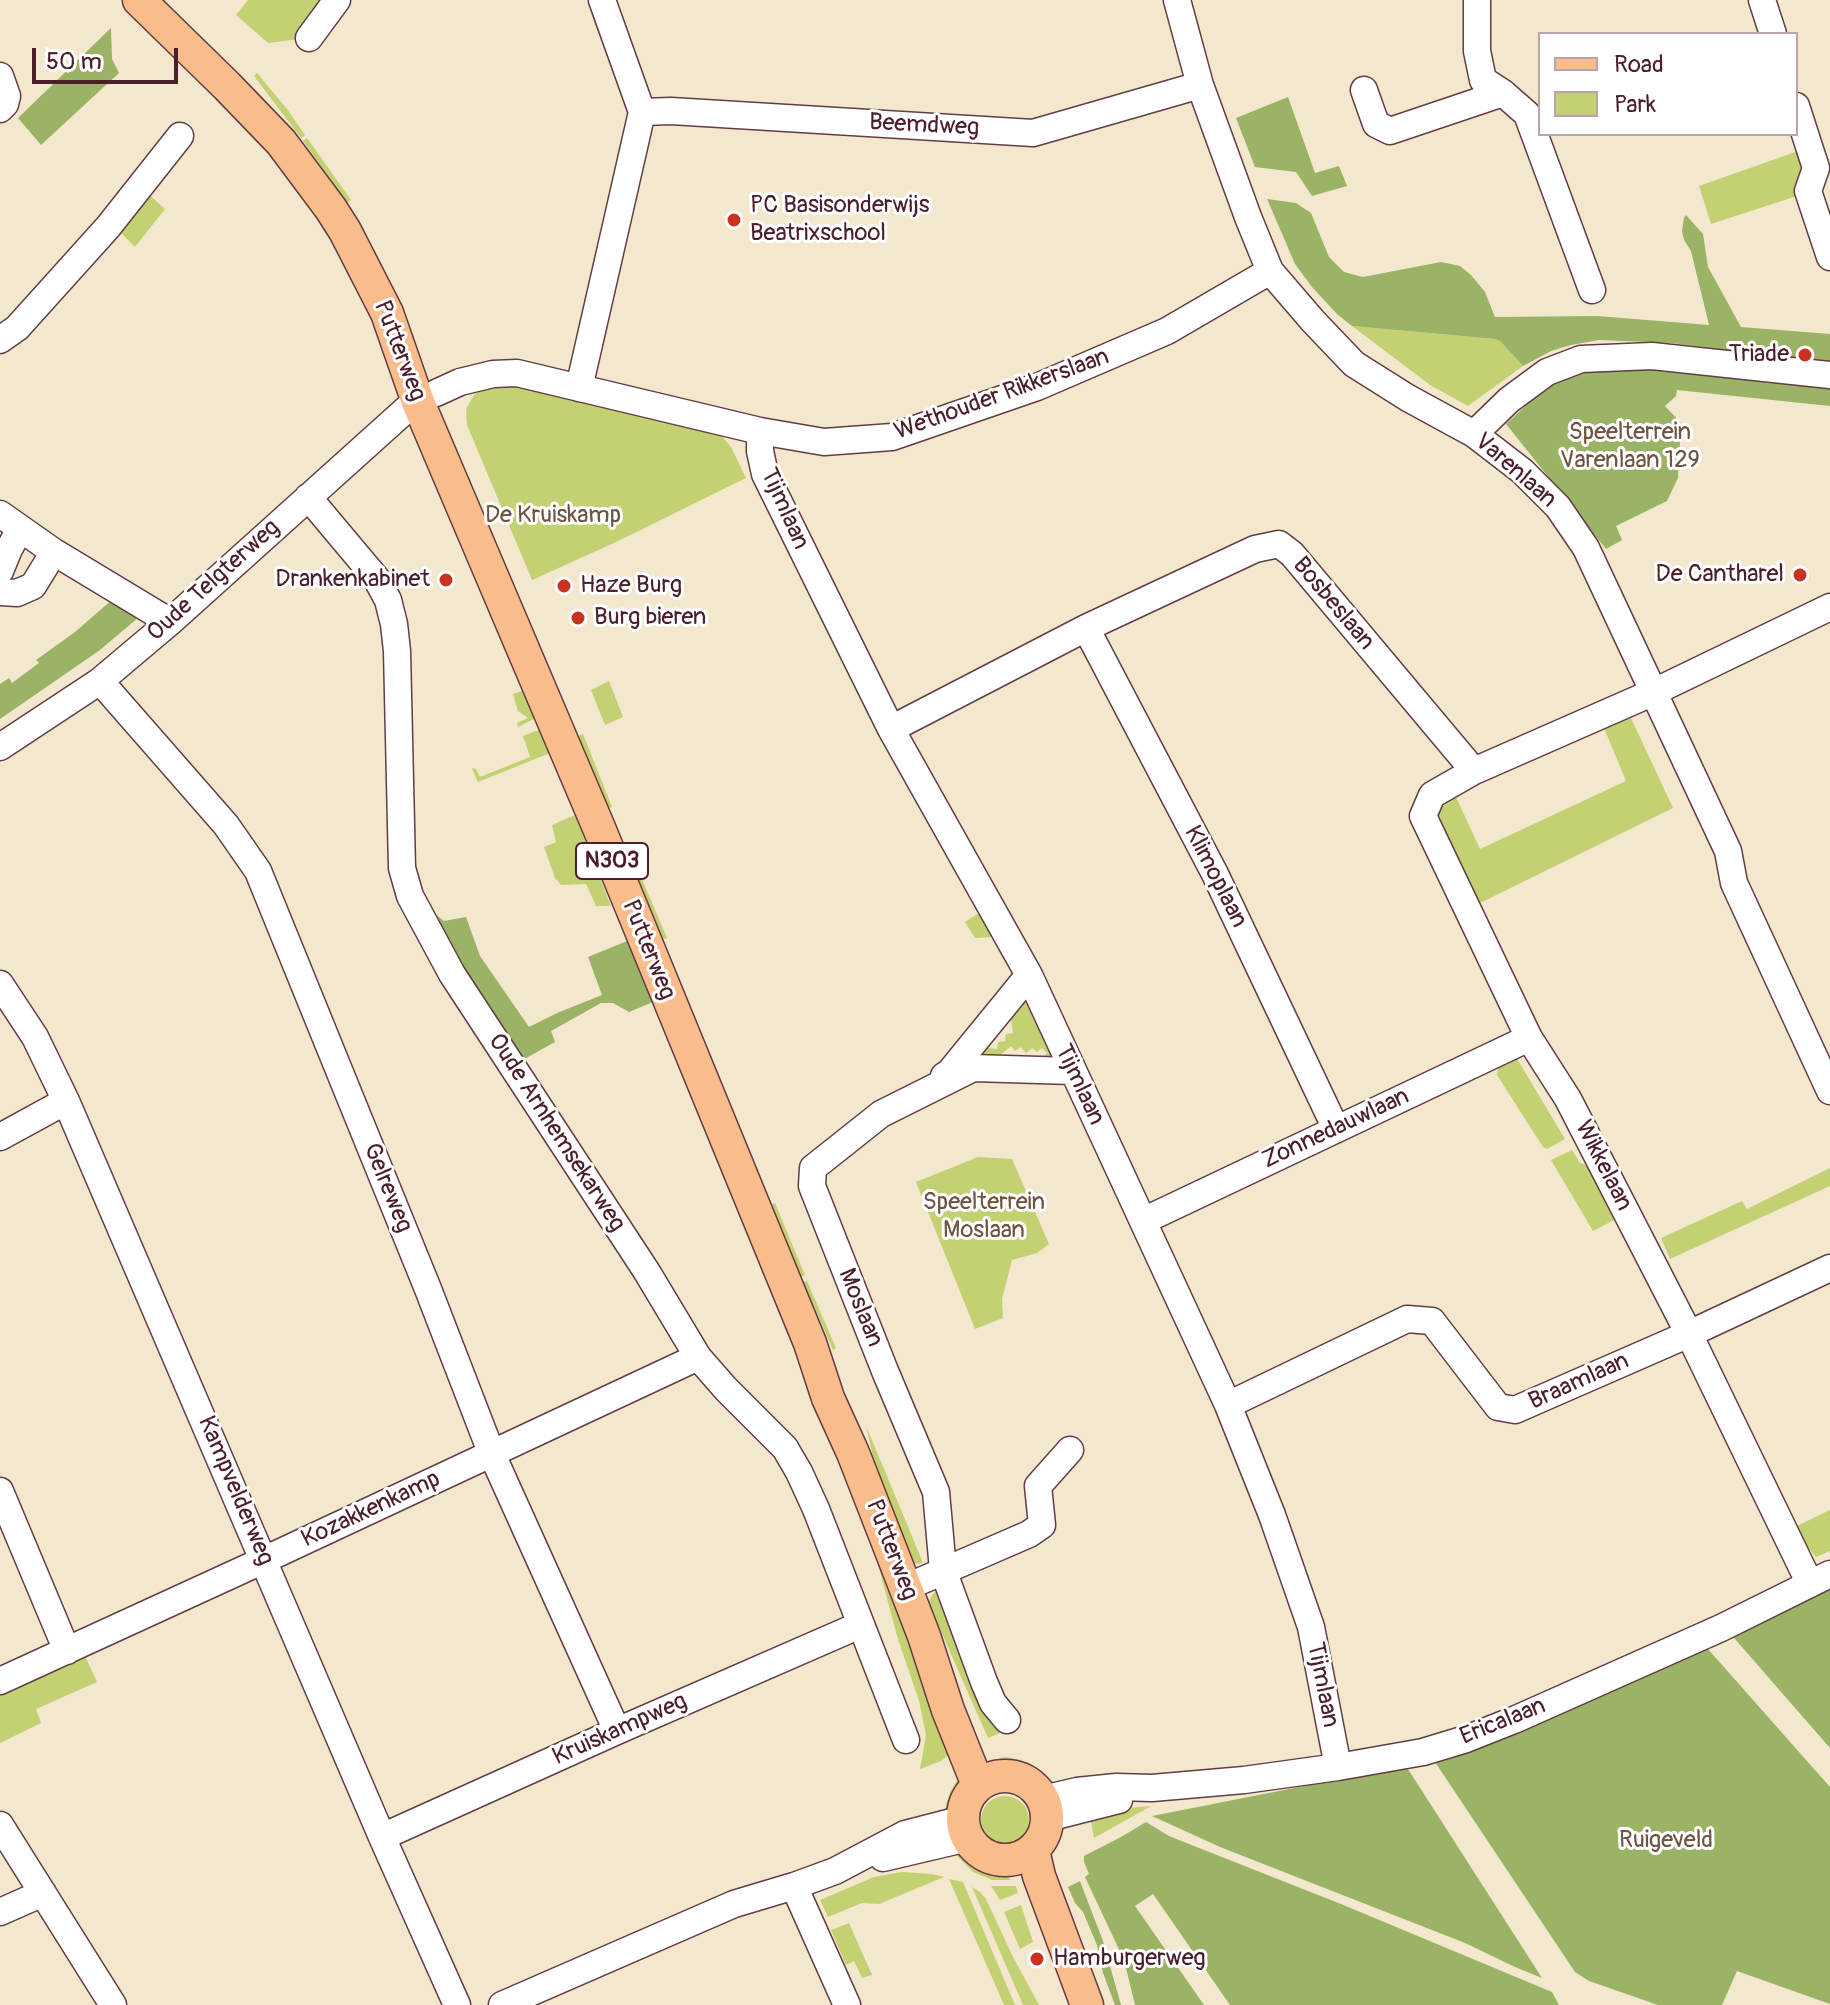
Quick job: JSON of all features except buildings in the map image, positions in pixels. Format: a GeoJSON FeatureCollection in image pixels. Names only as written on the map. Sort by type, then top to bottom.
{"type":"FeatureCollection","features":[{"type":"Feature","properties":{"kind":"main road","name":"Putterweg"},"geometry":{"type":"LineString","coordinates":[[139,0],[281,142],[331,209],[387,313],[427,398],[822,1339],[850,1393],[865,1449],[929,1576],[988,1780]]}},
{"type":"Feature","properties":{"kind":"main road","name":"Putterweg"},"geometry":{"type":"LineString","coordinates":[[157,0],[260,91],[352,219],[375,262],[599,828],[810,1343],[828,1398],[853,1453],[924,1636],[948,1710],[988,1780]]}},
{"type":"Feature","properties":{"kind":"main road"},"geometry":{"type":"LineString","coordinates":[[1008,1775],[1028,1782],[1036,1788],[1045,1808],[1046,1830],[1041,1841],[1022,1855],[998,1860],[986,1856],[976,1849],[965,1829],[964,1805],[970,1794],[988,1780],[1008,1775]]}},
{"type":"Feature","properties":{"kind":"main road"},"geometry":{"type":"LineString","coordinates":[[1022,1855],[1039,1876],[1085,2005]]}},
{"type":"Feature","properties":{"kind":"street"},"geometry":{"type":"LineString","coordinates":[[309,38],[337,0]]}},
{"type":"Feature","properties":{"kind":"street"},"geometry":{"type":"LineString","coordinates":[[579,388],[642,112],[602,0]]}},
{"type":"Feature","properties":{"kind":"street","name":"Varenlaan"},"geometry":{"type":"LineString","coordinates":[[1177,0],[1200,85],[1270,271],[1354,364],[1474,434],[1522,471],[1558,507],[1586,548],[1728,851],[1734,883],[1830,1091]]}},
{"type":"Feature","properties":{"kind":"street"},"geometry":{"type":"LineString","coordinates":[[1477,0],[1477,51],[1483,80],[1534,112]]}},
{"type":"Feature","properties":{"kind":"street"},"geometry":{"type":"LineString","coordinates":[[1762,0],[1772,32]]}},
{"type":"Feature","properties":{"kind":"street"},"geometry":{"type":"LineString","coordinates":[[0,76],[7,96],[0,109]]}},
{"type":"Feature","properties":{"kind":"street","name":"Beemdweg"},"geometry":{"type":"LineString","coordinates":[[642,112],[686,111],[1033,133],[1200,85]]}},
{"type":"Feature","properties":{"kind":"street"},"geometry":{"type":"LineString","coordinates":[[1364,90],[1376,124],[1390,131],[1503,93]]}},
{"type":"Feature","properties":{"kind":"street"},"geometry":{"type":"LineString","coordinates":[[1798,111],[1823,169],[1808,191],[1830,257]]}},
{"type":"Feature","properties":{"kind":"street"},"geometry":{"type":"LineString","coordinates":[[0,340],[17,328],[108,227],[180,136]]}},
{"type":"Feature","properties":{"kind":"street"},"geometry":{"type":"LineString","coordinates":[[1542,136],[1592,290]]}},
{"type":"Feature","properties":{"kind":"street","name":"Wethouder Rikkerslaan"},"geometry":{"type":"LineString","coordinates":[[427,398],[460,382],[493,374],[517,373],[760,431],[824,442],[892,437],[1037,387],[1167,331],[1270,271]]}},
{"type":"Feature","properties":{"kind":"street"},"geometry":{"type":"LineString","coordinates":[[1474,434],[1509,400],[1547,372],[1581,359],[1652,356],[1830,375]]}},
{"type":"Feature","properties":{"kind":"street","name":"Oude Telgterweg"},"geometry":{"type":"LineString","coordinates":[[0,747],[100,681],[410,406],[427,398]]}},
{"type":"Feature","properties":{"kind":"street","name":"Tijmlaan"},"geometry":{"type":"LineString","coordinates":[[760,431],[765,474],[891,729],[1029,975],[1228,1405],[1272,1515],[1311,1627],[1338,1767]]}},
{"type":"Feature","properties":{"kind":"street","name":"Oude Arnhemsekarweg"},"geometry":{"type":"LineString","coordinates":[[308,497],[376,578],[388,600],[397,651],[402,868],[410,896],[452,974],[647,1272],[698,1357],[785,1448],[816,1509],[906,1740]]}},
{"type":"Feature","properties":{"kind":"street"},"geometry":{"type":"LineString","coordinates":[[10,522],[170,622]]}},
{"type":"Feature","properties":{"kind":"street"},"geometry":{"type":"LineString","coordinates":[[0,571],[9,549],[10,522]]}},
{"type":"Feature","properties":{"kind":"street","name":"Bosbeslaan"},"geometry":{"type":"LineString","coordinates":[[891,729],[1086,628],[1255,549],[1279,544],[1292,554],[1474,771]]}},
{"type":"Feature","properties":{"kind":"street"},"geometry":{"type":"LineString","coordinates":[[0,592],[17,593],[33,586],[54,552]]}},
{"type":"Feature","properties":{"kind":"street"},"geometry":{"type":"LineString","coordinates":[[1474,771],[1654,692],[1830,607]]}},
{"type":"Feature","properties":{"kind":"street","name":"Klimoplaan"},"geometry":{"type":"LineString","coordinates":[[1086,628],[1215,874],[1336,1129]]}},
{"type":"Feature","properties":{"kind":"street","name":"Gelreweg"},"geometry":{"type":"LineString","coordinates":[[100,681],[226,825],[258,871],[491,1452],[617,1731]]}},
{"type":"Feature","properties":{"kind":"street","name":"Wikkelaan"},"geometry":{"type":"LineString","coordinates":[[1474,771],[1432,795],[1423,816],[1529,1038],[1568,1099],[1820,1579]]}},
{"type":"Feature","properties":{"kind":"street","name":"Moslaan"},"geometry":{"type":"LineString","coordinates":[[919,1095],[949,1073],[1029,975]]}},
{"type":"Feature","properties":{"kind":"street","name":"Kampvelderweg"},"geometry":{"type":"LineString","coordinates":[[0,984],[35,1037],[66,1101],[457,2005]]}},
{"type":"Feature","properties":{"kind":"street","name":"Zonnedauwlaan"},"geometry":{"type":"LineString","coordinates":[[1143,1221],[1529,1038]]}},
{"type":"Feature","properties":{"kind":"street","name":"Moslaan"},"geometry":{"type":"LineString","coordinates":[[1007,1720],[993,1703],[929,1576],[936,1492],[812,1186],[813,1168],[881,1114],[973,1068],[1072,1071]]}},
{"type":"Feature","properties":{"kind":"street"},"geometry":{"type":"LineString","coordinates":[[0,1137],[66,1101]]}},
{"type":"Feature","properties":{"kind":"street","name":"Braamlaan"},"geometry":{"type":"LineString","coordinates":[[1228,1405],[1407,1319],[1432,1321],[1498,1407],[1515,1410],[1830,1268]]}},
{"type":"Feature","properties":{"kind":"street","name":"Kozakkenkamp"},"geometry":{"type":"LineString","coordinates":[[0,1681],[698,1357]]}},
{"type":"Feature","properties":{"kind":"street"},"geometry":{"type":"LineString","coordinates":[[929,1576],[1029,1534],[1042,1525],[1038,1486],[1070,1450]]}},
{"type":"Feature","properties":{"kind":"street"},"geometry":{"type":"LineString","coordinates":[[0,1491],[67,1651]]}},
{"type":"Feature","properties":{"kind":"street","name":"Ericalaan"},"geometry":{"type":"LineString","coordinates":[[1045,1808],[1112,1803],[1152,1788],[1203,1785],[1423,1752],[1514,1720],[1721,1628],[1820,1579]]}},
{"type":"Feature","properties":{"kind":"street","name":"Kruiskampweg"},"geometry":{"type":"LineString","coordinates":[[382,1837],[860,1625]]}},
{"type":"Feature","properties":{"kind":"street"},"geometry":{"type":"LineString","coordinates":[[0,1825],[113,2005]]}},
{"type":"Feature","properties":{"kind":"street"},"geometry":{"type":"LineString","coordinates":[[502,2005],[734,1904],[794,1886],[860,1859],[889,1857],[965,1829]]}},
{"type":"Feature","properties":{"kind":"street"},"geometry":{"type":"LineString","coordinates":[[794,1886],[847,2005]]}},
{"type":"Feature","properties":{"kind":"street"},"geometry":{"type":"LineString","coordinates":[[0,1912],[43,1893]]}},
{"type":"Feature","properties":{"kind":"green space"},"geometry":{"type":"Polygon","coordinates":[[[248,0],[331,0],[299,39],[268,43],[236,15],[248,0]]]}},
{"type":"Feature","properties":{"kind":"green space"},"geometry":{"type":"Polygon","coordinates":[[[111,28],[112,59],[119,73],[41,145],[18,118],[111,28]]]}},
{"type":"Feature","properties":{"kind":"green space"},"geometry":{"type":"Polygon","coordinates":[[[257,73],[305,135],[301,138],[254,76],[257,73]]]}},
{"type":"Feature","properties":{"kind":"green space"},"geometry":{"type":"Polygon","coordinates":[[[1288,97],[1315,173],[1339,166],[1347,186],[1312,196],[1296,172],[1255,167],[1236,118],[1288,97]]]}},
{"type":"Feature","properties":{"kind":"green space"},"geometry":{"type":"Polygon","coordinates":[[[307,138],[351,200],[347,203],[303,141],[307,138]]]}},
{"type":"Feature","properties":{"kind":"green space"},"geometry":{"type":"Polygon","coordinates":[[[1801,150],[1808,170],[1800,195],[1711,224],[1699,186],[1801,150]]]}},
{"type":"Feature","properties":{"kind":"green space"},"geometry":{"type":"Polygon","coordinates":[[[145,191],[165,209],[135,247],[115,227],[145,191]]]}},
{"type":"Feature","properties":{"kind":"green space"},"geometry":{"type":"Polygon","coordinates":[[[1267,199],[1296,203],[1311,213],[1329,257],[1344,272],[1363,277],[1441,262],[1460,266],[1485,292],[1495,317],[1597,316],[1709,325],[1691,251],[1682,231],[1686,215],[1703,234],[1708,267],[1741,327],[1830,334],[1830,363],[1671,343],[1599,340],[1551,351],[1523,366],[1495,339],[1352,326],[1312,287],[1295,264],[1267,199]]]}},
{"type":"Feature","properties":{"kind":"green space"},"geometry":{"type":"Polygon","coordinates":[[[1352,326],[1495,339],[1523,366],[1468,406],[1430,385],[1352,326]]]}},
{"type":"Feature","properties":{"kind":"green space","name":"Speelterrein Varenlaan 129"},"geometry":{"type":"Polygon","coordinates":[[[1610,362],[1830,382],[1830,406],[1677,390],[1676,396],[1665,406],[1681,423],[1678,478],[1667,501],[1616,526],[1622,540],[1606,549],[1506,424],[1563,371],[1610,362]]]}},
{"type":"Feature","properties":{"kind":"green space","name":"De Kruiskamp"},"geometry":{"type":"Polygon","coordinates":[[[503,382],[715,428],[731,447],[746,478],[532,580],[467,425],[466,409],[474,395],[488,385],[503,382]]]}},
{"type":"Feature","properties":{"kind":"green space"},"geometry":{"type":"Polygon","coordinates":[[[113,599],[139,617],[100,650],[0,719],[0,684],[9,678],[12,683],[39,663],[36,660],[113,599]]]}},
{"type":"Feature","properties":{"kind":"green space"},"geometry":{"type":"Polygon","coordinates":[[[609,681],[623,717],[605,725],[591,690],[609,681]]]}},
{"type":"Feature","properties":{"kind":"green space"},"geometry":{"type":"Polygon","coordinates":[[[525,690],[536,718],[518,727],[517,723],[528,718],[518,711],[513,694],[525,690]]]}},
{"type":"Feature","properties":{"kind":"green space"},"geometry":{"type":"Polygon","coordinates":[[[1630,716],[1673,808],[1478,904],[1438,814],[1440,808],[1456,797],[1480,849],[1626,781],[1604,728],[1630,716]]]}},
{"type":"Feature","properties":{"kind":"green space"},"geometry":{"type":"Polygon","coordinates":[[[541,729],[550,753],[478,782],[472,768],[480,777],[530,757],[523,736],[541,729]]]}},
{"type":"Feature","properties":{"kind":"green space"},"geometry":{"type":"Polygon","coordinates":[[[583,734],[612,807],[608,808],[578,736],[583,734]]]}},
{"type":"Feature","properties":{"kind":"green space"},"geometry":{"type":"Polygon","coordinates":[[[575,815],[611,906],[596,906],[586,884],[561,885],[555,878],[544,847],[556,842],[552,825],[575,815]]]}},
{"type":"Feature","properties":{"kind":"green space"},"geometry":{"type":"Polygon","coordinates":[[[638,870],[667,938],[663,939],[635,872],[638,870]]]}},
{"type":"Feature","properties":{"kind":"green space"},"geometry":{"type":"Polygon","coordinates":[[[426,907],[444,921],[466,917],[480,956],[529,1027],[602,995],[588,957],[627,941],[653,1002],[629,1012],[613,1003],[601,1003],[551,1031],[555,1042],[517,1063],[426,907]]]}},
{"type":"Feature","properties":{"kind":"green space"},"geometry":{"type":"Polygon","coordinates":[[[979,913],[994,937],[975,938],[965,922],[979,913]]]}},
{"type":"Feature","properties":{"kind":"green space"},"geometry":{"type":"Polygon","coordinates":[[[1020,1003],[1031,1006],[1054,1059],[1037,1063],[1047,1053],[1042,1048],[1037,1052],[1032,1048],[1026,1053],[1021,1047],[1015,1051],[1011,1046],[993,1061],[970,1053],[987,1036],[988,1048],[997,1049],[998,1042],[1005,1041],[1006,1034],[1013,1033],[1010,1013],[1020,1003]]]}},
{"type":"Feature","properties":{"kind":"green space"},"geometry":{"type":"Polygon","coordinates":[[[1516,1057],[1565,1139],[1547,1149],[1497,1075],[1498,1068],[1516,1057]]]}},
{"type":"Feature","properties":{"kind":"green space"},"geometry":{"type":"Polygon","coordinates":[[[1572,1150],[1580,1163],[1589,1166],[1616,1219],[1593,1231],[1551,1160],[1572,1150]]]}},
{"type":"Feature","properties":{"kind":"green space","name":"Speelterrein Moslaan"},"geometry":{"type":"Polygon","coordinates":[[[978,1157],[1012,1159],[1049,1244],[1037,1253],[1012,1260],[1002,1299],[1003,1318],[975,1329],[916,1182],[978,1157]]]}},
{"type":"Feature","properties":{"kind":"green space"},"geometry":{"type":"Polygon","coordinates":[[[1830,1168],[1830,1186],[1670,1259],[1661,1238],[1742,1201],[1747,1209],[1830,1168]]]}},
{"type":"Feature","properties":{"kind":"green space"},"geometry":{"type":"Polygon","coordinates":[[[775,1203],[805,1275],[801,1277],[772,1204],[775,1203]]]}},
{"type":"Feature","properties":{"kind":"green space"},"geometry":{"type":"Polygon","coordinates":[[[807,1281],[836,1348],[833,1350],[803,1282],[807,1281]]]}},
{"type":"Feature","properties":{"kind":"green space"},"geometry":{"type":"Polygon","coordinates":[[[866,1426],[923,1563],[914,1564],[873,1457],[866,1426]]]}},
{"type":"Feature","properties":{"kind":"green space"},"geometry":{"type":"Polygon","coordinates":[[[859,1493],[956,1749],[941,1761],[920,1769],[926,1735],[919,1701],[897,1636],[859,1493]]]}},
{"type":"Feature","properties":{"kind":"green space"},"geometry":{"type":"Polygon","coordinates":[[[1830,1510],[1830,1551],[1816,1557],[1797,1526],[1830,1510]]]}},
{"type":"Feature","properties":{"kind":"green space"},"geometry":{"type":"Polygon","coordinates":[[[1830,1585],[1830,1748],[1728,1631],[1830,1585]]]}},
{"type":"Feature","properties":{"kind":"green space"},"geometry":{"type":"Polygon","coordinates":[[[935,1591],[980,1707],[992,1723],[1005,1731],[988,1738],[928,1602],[935,1591]]]}},
{"type":"Feature","properties":{"kind":"green space","name":"Ruigeveld"},"geometry":{"type":"Polygon","coordinates":[[[1707,1648],[1830,1787],[1830,2004],[1737,1971],[1722,2005],[1658,2005],[1589,1981],[1575,1972],[1435,1762],[1497,1742],[1707,1648]]]}},
{"type":"Feature","properties":{"kind":"green space"},"geometry":{"type":"Polygon","coordinates":[[[85,1656],[97,1682],[36,1709],[41,1723],[0,1743],[0,1695],[85,1656]]]}},
{"type":"Feature","properties":{"kind":"green space"},"geometry":{"type":"Polygon","coordinates":[[[1000,1758],[1031,1765],[1037,1773],[1060,1788],[1039,1785],[1000,1758]]]}},
{"type":"Feature","properties":{"kind":"green space"},"geometry":{"type":"Polygon","coordinates":[[[1406,1766],[1542,1978],[1465,1943],[1220,1847],[1152,1816],[1406,1766]]]}},
{"type":"Feature","properties":{"kind":"green space"},"geometry":{"type":"Polygon","coordinates":[[[967,1772],[963,1798],[945,1817],[950,1792],[967,1772]]]}},
{"type":"Feature","properties":{"kind":"green space"},"geometry":{"type":"Polygon","coordinates":[[[1005,1796],[1022,1803],[1029,1820],[1022,1837],[1005,1844],[988,1837],[981,1820],[988,1803],[1005,1796]]]}},
{"type":"Feature","properties":{"kind":"green space"},"geometry":{"type":"Polygon","coordinates":[[[1151,1806],[1094,1838],[1090,1817],[1151,1806]]]}},
{"type":"Feature","properties":{"kind":"green space"},"geometry":{"type":"Polygon","coordinates":[[[1146,1822],[1169,1836],[1552,1992],[1559,2005],[1230,2005],[1153,1894],[1135,1906],[1204,2005],[1135,2005],[1124,1960],[1085,1877],[1089,1874],[1084,1856],[1146,1822]]]}},
{"type":"Feature","properties":{"kind":"green space"},"geometry":{"type":"Polygon","coordinates":[[[952,1851],[964,1852],[1000,1868],[1011,1880],[992,1880],[973,1872],[952,1851]]]}},
{"type":"Feature","properties":{"kind":"green space"},"geometry":{"type":"Polygon","coordinates":[[[902,1872],[944,1877],[879,1904],[862,1903],[828,1917],[820,1900],[874,1877],[902,1872]]]}},
{"type":"Feature","properties":{"kind":"green space"},"geometry":{"type":"Polygon","coordinates":[[[949,1879],[963,1882],[1015,2005],[1004,2005],[949,1879]]]}},
{"type":"Feature","properties":{"kind":"green space"},"geometry":{"type":"Polygon","coordinates":[[[1080,1881],[1103,1941],[1121,2005],[1115,2005],[1097,1945],[1068,1887],[1080,1881]]]}},
{"type":"Feature","properties":{"kind":"green space"},"geometry":{"type":"Polygon","coordinates":[[[991,1886],[1016,1886],[1018,1893],[1000,1900],[991,1886]]]}},
{"type":"Feature","properties":{"kind":"green space"},"geometry":{"type":"Polygon","coordinates":[[[972,1887],[986,1899],[1039,2005],[1023,2005],[972,1887]]]}},
{"type":"Feature","properties":{"kind":"green space"},"geometry":{"type":"Polygon","coordinates":[[[1021,1905],[1033,1942],[1020,1949],[1004,1912],[1021,1905]]]}},
{"type":"Feature","properties":{"kind":"green space"},"geometry":{"type":"Polygon","coordinates":[[[849,1923],[872,1975],[862,1978],[854,1961],[846,1965],[831,1930],[849,1923]]]}},
{"type":"Feature","properties":{"kind":"place","name":"PC Basisonderwijs Beatrixschool"},"geometry":{"type":"Point","coordinates":[734,220]}},
{"type":"Feature","properties":{"kind":"place","name":"Triade"},"geometry":{"type":"Point","coordinates":[1805,355]}},
{"type":"Feature","properties":{"kind":"place","name":"De Cantharel"},"geometry":{"type":"Point","coordinates":[1800,575]}},
{"type":"Feature","properties":{"kind":"place","name":"Drankenkabinet"},"geometry":{"type":"Point","coordinates":[446,580]}},
{"type":"Feature","properties":{"kind":"place","name":"Haze Burg"},"geometry":{"type":"Point","coordinates":[564,586]}},
{"type":"Feature","properties":{"kind":"place","name":"Burg bieren"},"geometry":{"type":"Point","coordinates":[578,618]}},
{"type":"Feature","properties":{"kind":"place","name":"Hamburgerweg"},"geometry":{"type":"Point","coordinates":[1037,1959]}}]}
